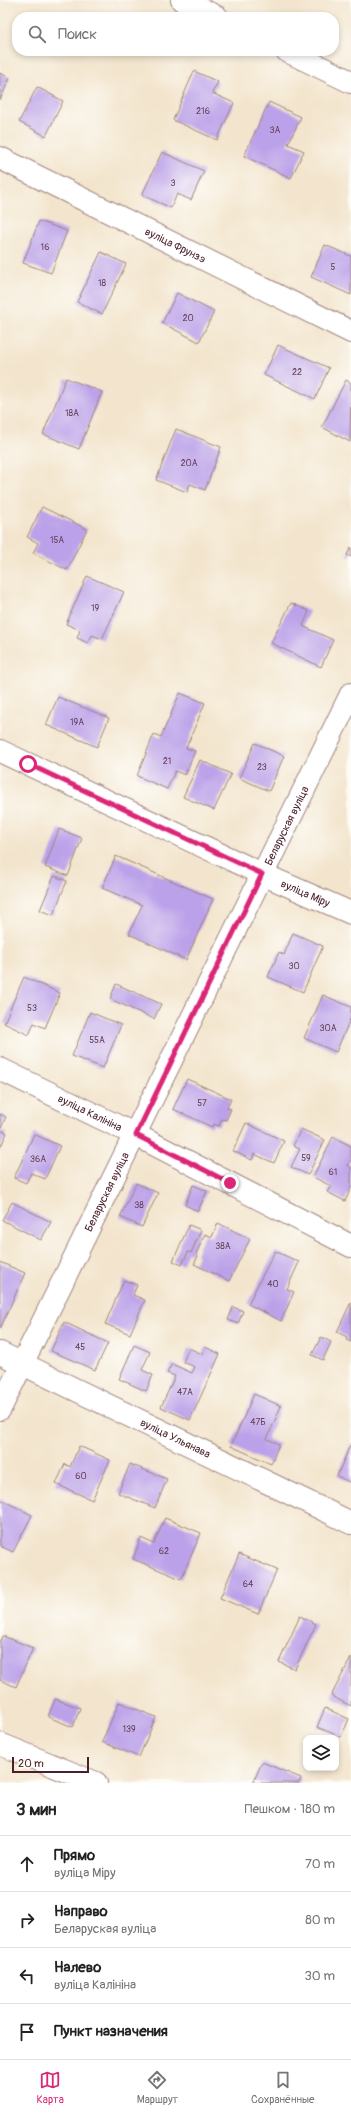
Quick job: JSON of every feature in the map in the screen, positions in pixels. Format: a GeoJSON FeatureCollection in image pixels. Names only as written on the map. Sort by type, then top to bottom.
{"type":"FeatureCollection","features":[{"type":"Feature","properties":{"kind":"street"},"geometry":{"type":"LineString","coordinates":[[182,0],[207,12]]}},
{"type":"Feature","properties":{"kind":"street"},"geometry":{"type":"LineString","coordinates":[[297,56],[351,82]]}},
{"type":"Feature","properties":{"kind":"street","name":"вуліца Фрунзэ"},"geometry":{"type":"LineString","coordinates":[[0,158],[351,332]]}},
{"type":"Feature","properties":{"kind":"street","name":"Беларуская вуліца"},"geometry":{"type":"LineString","coordinates":[[0,1409],[136,1135],[351,694]]}},
{"type":"Feature","properties":{"kind":"street","name":"вуліца Міру"},"geometry":{"type":"LineString","coordinates":[[0,751],[262,874],[351,913]]}},
{"type":"Feature","properties":{"kind":"street","name":"вуліца Калініна"},"geometry":{"type":"LineString","coordinates":[[0,1069],[136,1135],[351,1246]]}},
{"type":"Feature","properties":{"kind":"street","name":"вуліца Ульянава"},"geometry":{"type":"LineString","coordinates":[[0,1353],[351,1523]]}},
{"type":"Feature","properties":{"kind":"street"},"geometry":{"type":"LineString","coordinates":[[0,1744],[96,1783]]}},
{"type":"Feature","properties":{"kind":"building"},"geometry":{"type":"Polygon","coordinates":[[[194,71],[218,82],[212,93],[234,103],[217,140],[173,120],[194,71]]]}},
{"type":"Feature","properties":{"kind":"building"},"geometry":{"type":"Polygon","coordinates":[[[0,73],[10,78],[0,100],[0,73]]]}},
{"type":"Feature","properties":{"kind":"building"},"geometry":{"type":"Polygon","coordinates":[[[37,87],[63,101],[46,136],[19,122],[37,87]]]}},
{"type":"Feature","properties":{"kind":"building"},"geometry":{"type":"Polygon","coordinates":[[[269,102],[301,117],[288,144],[304,151],[291,178],[244,156],[269,102]]]}},
{"type":"Feature","properties":{"kind":"building"},"geometry":{"type":"Polygon","coordinates":[[[162,152],[204,171],[191,200],[177,194],[171,208],[142,195],[162,152]]]}},
{"type":"Feature","properties":{"kind":"building"},"geometry":{"type":"Polygon","coordinates":[[[39,221],[67,231],[51,273],[23,263],[39,221]]]}},
{"type":"Feature","properties":{"kind":"building"},"geometry":{"type":"Polygon","coordinates":[[[325,245],[351,256],[351,295],[311,277],[325,245]]]}},
{"type":"Feature","properties":{"kind":"building"},"geometry":{"type":"Polygon","coordinates":[[[101,252],[126,264],[102,314],[77,302],[101,252]]]}},
{"type":"Feature","properties":{"kind":"building"},"geometry":{"type":"Polygon","coordinates":[[[177,293],[214,312],[199,342],[162,323],[177,293]]]}},
{"type":"Feature","properties":{"kind":"building"},"geometry":{"type":"Polygon","coordinates":[[[278,345],[329,368],[315,399],[264,375],[278,345]]]}},
{"type":"Feature","properties":{"kind":"building"},"geometry":{"type":"Polygon","coordinates":[[[66,378],[102,392],[79,449],[43,434],[66,378]]]}},
{"type":"Feature","properties":{"kind":"building"},"geometry":{"type":"Polygon","coordinates":[[[346,380],[351,383],[350,442],[322,427],[346,380]]]}},
{"type":"Feature","properties":{"kind":"building"},"geometry":{"type":"Polygon","coordinates":[[[176,429],[221,447],[205,490],[190,484],[187,492],[156,480],[176,429]]]}},
{"type":"Feature","properties":{"kind":"building"},"geometry":{"type":"Polygon","coordinates":[[[42,507],[87,529],[67,570],[33,553],[38,543],[27,537],[42,507]]]}},
{"type":"Feature","properties":{"kind":"building"},"geometry":{"type":"Polygon","coordinates":[[[351,547],[351,557],[347,555],[351,547]]]}},
{"type":"Feature","properties":{"kind":"building"},"geometry":{"type":"Polygon","coordinates":[[[87,576],[124,592],[102,639],[92,635],[88,643],[77,638],[80,630],[66,624],[87,576]]]}},
{"type":"Feature","properties":{"kind":"building"},"geometry":{"type":"Polygon","coordinates":[[[291,603],[309,611],[303,626],[333,640],[321,667],[271,643],[291,603]]]}},
{"type":"Feature","properties":{"kind":"building"},"geometry":{"type":"Polygon","coordinates":[[[180,693],[205,703],[186,748],[195,751],[185,775],[175,771],[167,789],[137,776],[154,734],[161,737],[180,693]]]}},
{"type":"Feature","properties":{"kind":"building"},"geometry":{"type":"Polygon","coordinates":[[[58,697],[109,718],[97,747],[46,725],[58,697]]]}},
{"type":"Feature","properties":{"kind":"building"},"geometry":{"type":"Polygon","coordinates":[[[255,743],[284,756],[269,791],[239,778],[255,743]]]}},
{"type":"Feature","properties":{"kind":"building"},"geometry":{"type":"Polygon","coordinates":[[[200,760],[231,774],[214,810],[183,797],[200,760]]]}},
{"type":"Feature","properties":{"kind":"building"},"geometry":{"type":"Polygon","coordinates":[[[59,829],[82,838],[68,876],[45,867],[59,829]]]}},
{"type":"Feature","properties":{"kind":"building"},"geometry":{"type":"Polygon","coordinates":[[[116,856],[213,899],[186,960],[129,934],[142,905],[102,888],[116,856]]]}},
{"type":"Feature","properties":{"kind":"building"},"geometry":{"type":"Polygon","coordinates":[[[54,876],[67,881],[53,915],[40,910],[54,876]]]}},
{"type":"Feature","properties":{"kind":"building"},"geometry":{"type":"Polygon","coordinates":[[[293,933],[323,946],[303,992],[268,977],[279,952],[284,955],[293,933]]]}},
{"type":"Feature","properties":{"kind":"building"},"geometry":{"type":"Polygon","coordinates":[[[24,977],[60,993],[45,1028],[34,1023],[29,1035],[4,1023],[24,977]]]}},
{"type":"Feature","properties":{"kind":"building"},"geometry":{"type":"Polygon","coordinates":[[[116,984],[161,1004],[154,1019],[110,999],[116,984]]]}},
{"type":"Feature","properties":{"kind":"building"},"geometry":{"type":"Polygon","coordinates":[[[323,995],[351,1007],[351,1017],[336,1052],[304,1038],[323,995]]]}},
{"type":"Feature","properties":{"kind":"building"},"geometry":{"type":"Polygon","coordinates":[[[90,1012],[121,1025],[103,1068],[72,1056],[90,1012]]]}},
{"type":"Feature","properties":{"kind":"building"},"geometry":{"type":"Polygon","coordinates":[[[187,1079],[231,1099],[227,1108],[231,1109],[226,1120],[222,1119],[219,1126],[213,1124],[212,1127],[173,1109],[187,1079]]]}},
{"type":"Feature","properties":{"kind":"building"},"geometry":{"type":"Polygon","coordinates":[[[0,1114],[6,1117],[0,1130],[0,1114]]]}},
{"type":"Feature","properties":{"kind":"building"},"geometry":{"type":"Polygon","coordinates":[[[246,1123],[284,1141],[274,1163],[254,1154],[252,1160],[233,1151],[246,1123]]]}},
{"type":"Feature","properties":{"kind":"building"},"geometry":{"type":"Polygon","coordinates":[[[301,1129],[325,1140],[308,1175],[291,1167],[300,1149],[293,1146],[301,1129]]]}},
{"type":"Feature","properties":{"kind":"building"},"geometry":{"type":"Polygon","coordinates":[[[0,1130],[7,1133],[0,1148],[0,1130]]]}},
{"type":"Feature","properties":{"kind":"building"},"geometry":{"type":"Polygon","coordinates":[[[34,1134],[60,1146],[45,1179],[31,1173],[26,1183],[14,1178],[34,1134]]]}},
{"type":"Feature","properties":{"kind":"building"},"geometry":{"type":"Polygon","coordinates":[[[333,1137],[351,1146],[351,1160],[348,1165],[351,1167],[351,1188],[345,1201],[327,1192],[331,1186],[313,1177],[333,1137]]]}},
{"type":"Feature","properties":{"kind":"building"},"geometry":{"type":"Polygon","coordinates":[[[136,1183],[158,1193],[142,1227],[120,1217],[136,1183]]]}},
{"type":"Feature","properties":{"kind":"building"},"geometry":{"type":"Polygon","coordinates":[[[193,1185],[207,1191],[198,1211],[185,1205],[193,1185]]]}},
{"type":"Feature","properties":{"kind":"building"},"geometry":{"type":"Polygon","coordinates":[[[12,1202],[51,1222],[41,1240],[2,1220],[12,1202]]]}},
{"type":"Feature","properties":{"kind":"building"},"geometry":{"type":"Polygon","coordinates":[[[218,1223],[250,1239],[229,1281],[194,1264],[198,1256],[196,1254],[205,1234],[212,1237],[218,1223]]]}},
{"type":"Feature","properties":{"kind":"building"},"geometry":{"type":"Polygon","coordinates":[[[189,1225],[201,1230],[191,1253],[188,1252],[182,1265],[173,1261],[189,1225]]]}},
{"type":"Feature","properties":{"kind":"building"},"geometry":{"type":"Polygon","coordinates":[[[275,1251],[299,1262],[287,1289],[294,1292],[281,1321],[248,1304],[275,1251]]]}},
{"type":"Feature","properties":{"kind":"building"},"geometry":{"type":"Polygon","coordinates":[[[0,1262],[25,1273],[0,1329],[0,1262]]]}},
{"type":"Feature","properties":{"kind":"building"},"geometry":{"type":"Polygon","coordinates":[[[124,1280],[137,1285],[133,1295],[145,1300],[130,1334],[105,1324],[124,1280]]]}},
{"type":"Feature","properties":{"kind":"building"},"geometry":{"type":"Polygon","coordinates":[[[351,1302],[351,1342],[346,1340],[347,1337],[337,1332],[351,1302]]]}},
{"type":"Feature","properties":{"kind":"building"},"geometry":{"type":"Polygon","coordinates":[[[233,1307],[243,1311],[238,1324],[228,1320],[233,1307]]]}},
{"type":"Feature","properties":{"kind":"building"},"geometry":{"type":"Polygon","coordinates":[[[64,1322],[108,1343],[95,1370],[51,1351],[64,1322]]]}},
{"type":"Feature","properties":{"kind":"building"},"geometry":{"type":"Polygon","coordinates":[[[321,1337],[331,1342],[323,1360],[312,1355],[321,1337]]]}},
{"type":"Feature","properties":{"kind":"building"},"geometry":{"type":"Polygon","coordinates":[[[134,1345],[150,1352],[142,1370],[153,1375],[146,1391],[119,1379],[134,1345]]]}},
{"type":"Feature","properties":{"kind":"building"},"geometry":{"type":"Polygon","coordinates":[[[205,1347],[220,1354],[190,1420],[161,1407],[175,1376],[167,1373],[172,1364],[192,1373],[195,1367],[183,1362],[189,1348],[202,1354],[205,1347]]]}},
{"type":"Feature","properties":{"kind":"building"},"geometry":{"type":"Polygon","coordinates":[[[254,1394],[281,1406],[267,1439],[279,1444],[271,1464],[231,1446],[254,1394]]]}},
{"type":"Feature","properties":{"kind":"building"},"geometry":{"type":"Polygon","coordinates":[[[351,1443],[351,1483],[337,1476],[351,1443]]]}},
{"type":"Feature","properties":{"kind":"building"},"geometry":{"type":"Polygon","coordinates":[[[79,1446],[110,1460],[92,1500],[56,1484],[65,1464],[70,1467],[79,1446]]]}},
{"type":"Feature","properties":{"kind":"building"},"geometry":{"type":"Polygon","coordinates":[[[130,1464],[167,1479],[155,1508],[118,1493],[130,1464]]]}},
{"type":"Feature","properties":{"kind":"building"},"geometry":{"type":"Polygon","coordinates":[[[0,1499],[32,1515],[13,1552],[0,1546],[0,1499]]]}},
{"type":"Feature","properties":{"kind":"building"},"geometry":{"type":"Polygon","coordinates":[[[165,1518],[201,1533],[181,1579],[133,1559],[141,1538],[154,1544],[165,1518]]]}},
{"type":"Feature","properties":{"kind":"building"},"geometry":{"type":"Polygon","coordinates":[[[239,1554],[277,1570],[258,1614],[220,1598],[239,1554]]]}},
{"type":"Feature","properties":{"kind":"building"},"geometry":{"type":"Polygon","coordinates":[[[300,1616],[316,1624],[295,1669],[279,1662],[300,1616]]]}},
{"type":"Feature","properties":{"kind":"building"},"geometry":{"type":"Polygon","coordinates":[[[3,1636],[33,1648],[16,1687],[0,1680],[0,1642],[3,1636]]]}},
{"type":"Feature","properties":{"kind":"building"},"geometry":{"type":"Polygon","coordinates":[[[351,1658],[351,1706],[331,1696],[351,1658]]]}},
{"type":"Feature","properties":{"kind":"building"},"geometry":{"type":"Polygon","coordinates":[[[55,1699],[80,1708],[73,1727],[48,1717],[55,1699]]]}},
{"type":"Feature","properties":{"kind":"building"},"geometry":{"type":"Polygon","coordinates":[[[119,1702],[156,1717],[139,1757],[102,1742],[119,1702]]]}},
{"type":"Feature","properties":{"kind":"building"},"geometry":{"type":"Polygon","coordinates":[[[325,1708],[349,1719],[341,1737],[317,1727],[325,1708]]]}},
{"type":"Feature","properties":{"kind":"building"},"geometry":{"type":"Polygon","coordinates":[[[262,1762],[301,1778],[299,1783],[253,1783],[262,1762]]]}},
{"type":"Feature","properties":{"kind":"route"},"geometry":{"type":"LineString","coordinates":[[28,764],[262,874],[136,1135],[230,1183]]}}]}
